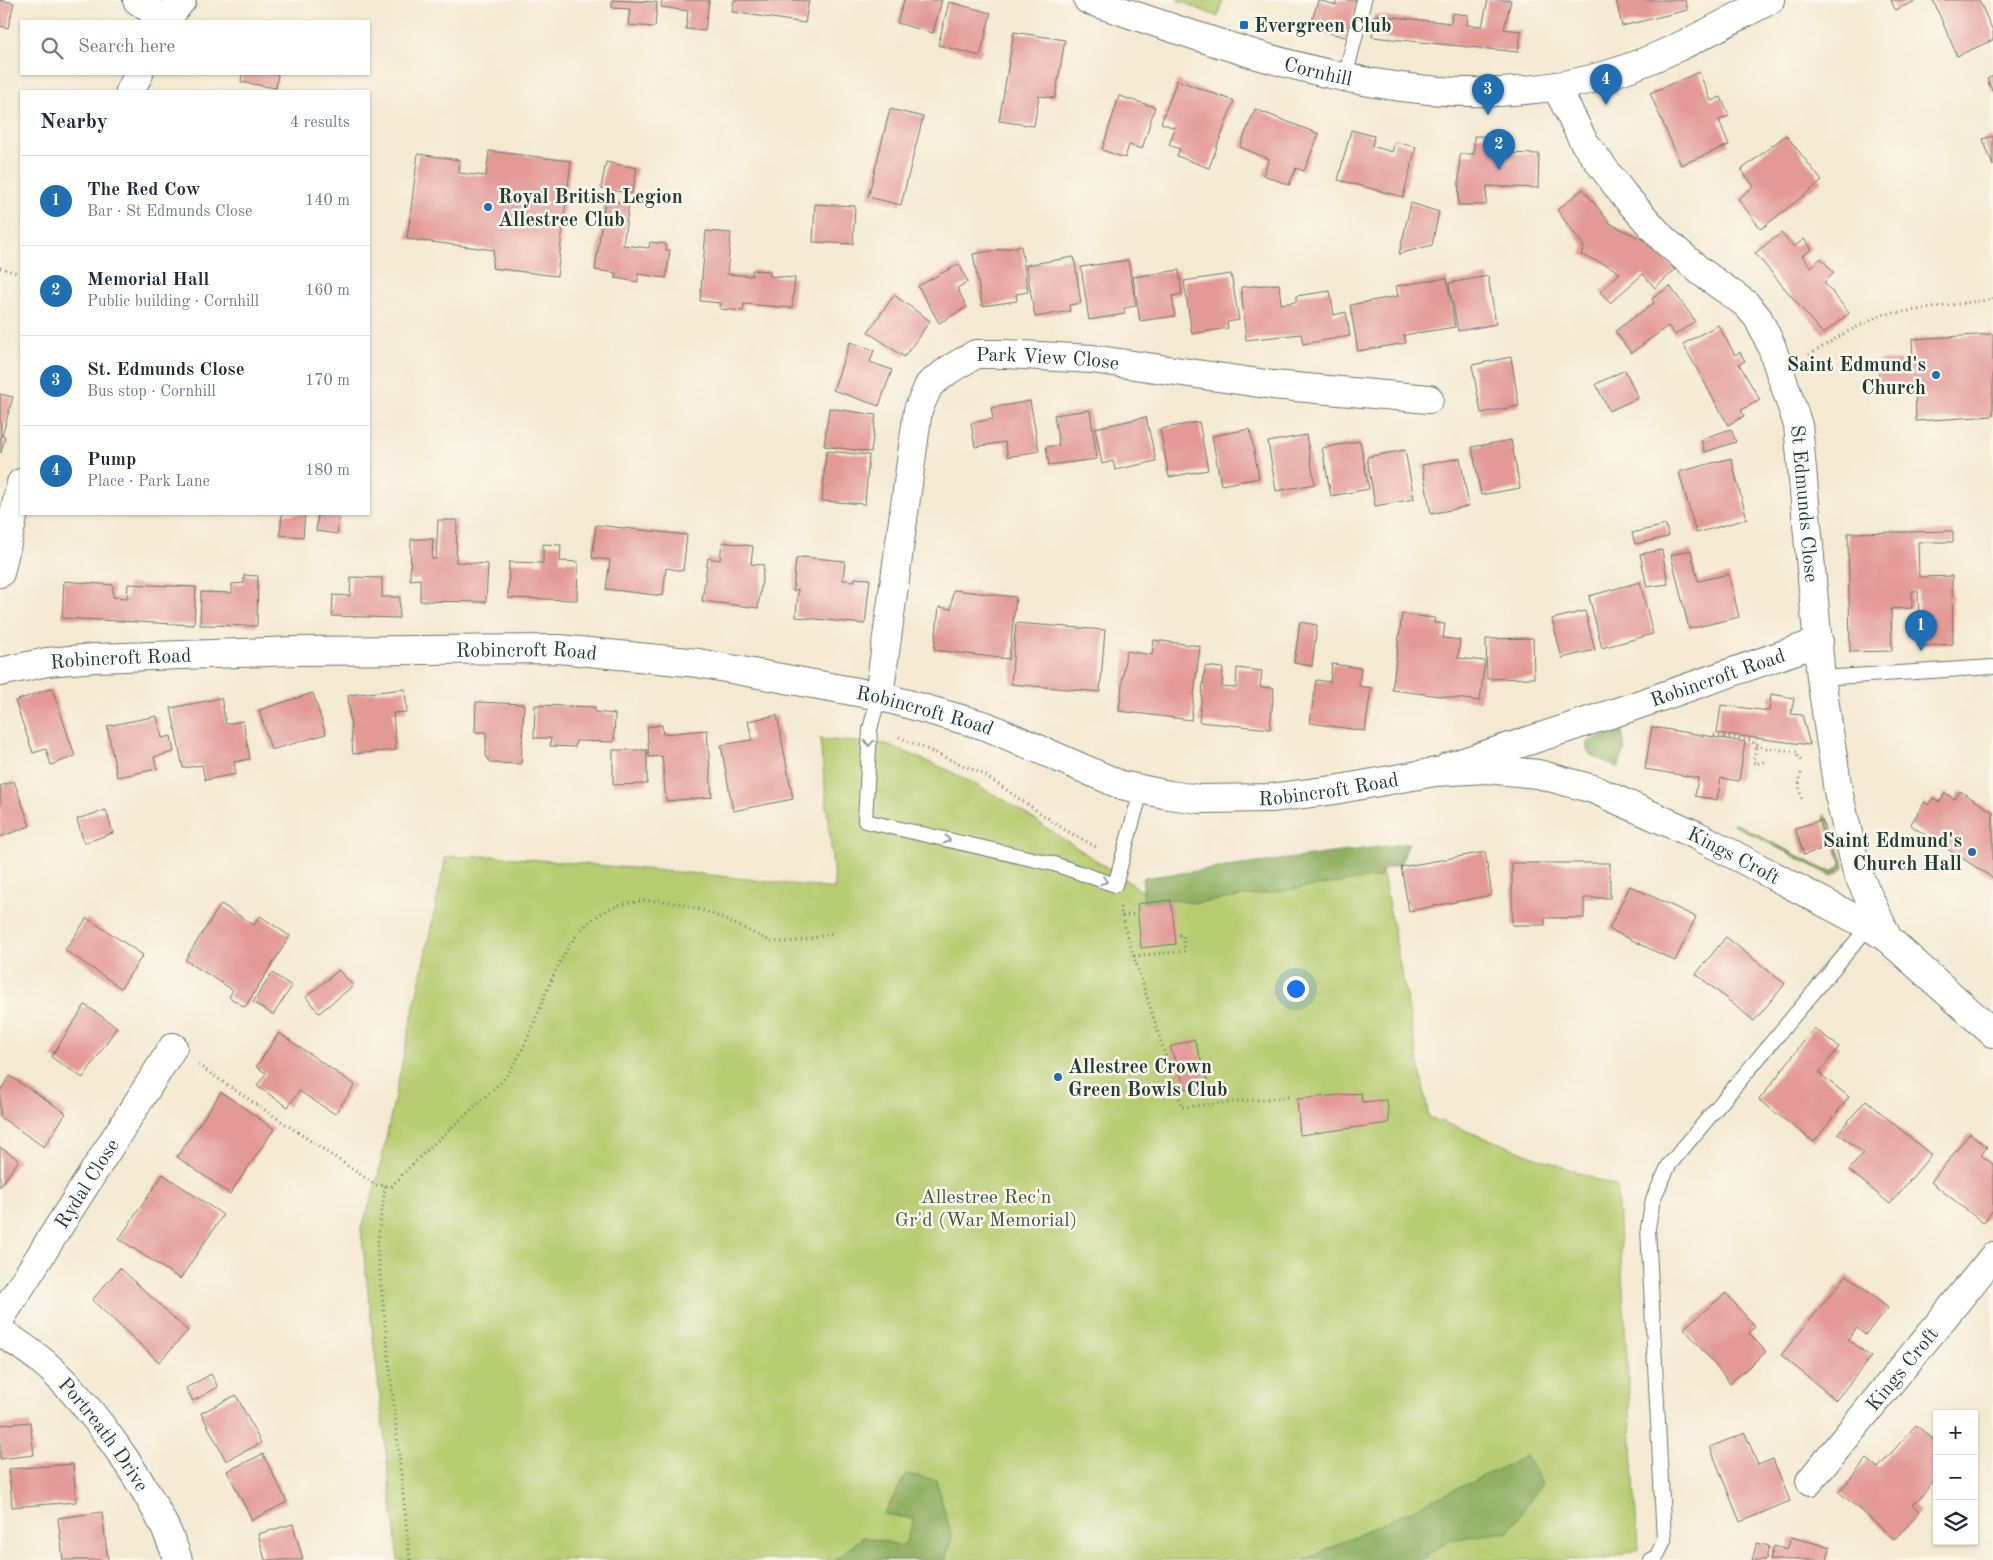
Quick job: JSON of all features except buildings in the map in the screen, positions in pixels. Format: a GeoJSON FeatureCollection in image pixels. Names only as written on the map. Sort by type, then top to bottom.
{"type":"FeatureCollection","features":[{"type":"Feature","properties":{"kind":"street"},"geometry":{"type":"LineString","coordinates":[[137,0],[165,20]]}},
{"type":"Feature","properties":{"kind":"street"},"geometry":{"type":"LineString","coordinates":[[167,20],[182,0]]}},
{"type":"Feature","properties":{"kind":"street","name":"Cornhill"},"geometry":{"type":"LineString","coordinates":[[1088,0],[1317,72],[1406,89],[1452,93],[1494,93],[1556,86],[1614,73],[1646,61],[1770,0]]}},
{"type":"Feature","properties":{"kind":"street"},"geometry":{"type":"LineString","coordinates":[[131,90],[138,75]]}},
{"type":"Feature","properties":{"kind":"street","name":"St Edmunds Close"},"geometry":{"type":"LineString","coordinates":[[1556,86],[1584,142],[1624,194],[1663,239],[1706,276],[1746,304],[1758,318],[1781,372],[1798,425],[1821,678],[1838,791],[1856,872],[1878,932]]}},
{"type":"Feature","properties":{"kind":"street","name":"Park View Close"},"geometry":{"type":"LineString","coordinates":[[879,696],[918,410],[929,385],[950,369],[976,354],[1092,360],[1273,385],[1429,399]]}},
{"type":"Feature","properties":{"kind":"street"},"geometry":{"type":"LineString","coordinates":[[0,573],[20,487]]}},
{"type":"Feature","properties":{"kind":"street","name":"Robincroft Road"},"geometry":{"type":"LineString","coordinates":[[0,672],[47,662],[95,658],[305,650],[559,649],[698,663],[879,696],[986,726],[1084,771],[1121,785],[1198,799],[1271,798],[1334,790],[1435,772],[1623,710],[1819,642]]}},
{"type":"Feature","properties":{"kind":"street","name":"Kings Croft"},"geometry":{"type":"LineString","coordinates":[[1435,772],[1486,769],[1538,774],[1593,788],[1696,835],[1878,932],[1993,1033]]}},
{"type":"Feature","properties":{"kind":"street","name":"Rydal Close"},"geometry":{"type":"LineString","coordinates":[[0,1319],[173,1048]]}},
{"type":"Feature","properties":{"kind":"street","name":"Kings Croft"},"geometry":{"type":"LineString","coordinates":[[1810,1481],[1993,1257]]}},
{"type":"Feature","properties":{"kind":"street","name":"Portreath Drive"},"geometry":{"type":"LineString","coordinates":[[0,1331],[44,1362],[86,1407],[136,1477],[158,1515],[178,1560]]}},
{"type":"Feature","properties":{"kind":"lane"},"geometry":{"type":"LineString","coordinates":[[1345,78],[1364,0]]}},
{"type":"Feature","properties":{"kind":"lane"},"geometry":{"type":"LineString","coordinates":[[1821,678],[1993,667]]}},
{"type":"Feature","properties":{"kind":"lane"},"geometry":{"type":"LineString","coordinates":[[879,696],[870,729],[864,821],[1054,864],[1115,885],[1141,790]]}},
{"type":"Feature","properties":{"kind":"lane"},"geometry":{"type":"LineString","coordinates":[[1650,1560],[1657,1556],[1664,1540],[1648,1228],[1653,1199],[1669,1165],[1878,932]]}},
{"type":"Feature","properties":{"kind":"path"},"geometry":{"type":"LineString","coordinates":[[0,268],[20,274]]}},
{"type":"Feature","properties":{"kind":"path"},"geometry":{"type":"LineString","coordinates":[[1781,372],[1842,334],[1881,315],[1993,299]]}},
{"type":"Feature","properties":{"kind":"path"},"geometry":{"type":"LineString","coordinates":[[870,729],[891,734],[983,774],[1066,830],[1121,860]]}},
{"type":"Feature","properties":{"kind":"path"},"geometry":{"type":"LineString","coordinates":[[1714,735],[1750,740],[1758,747],[1797,752],[1798,758],[1803,760],[1799,785],[1802,800]]}},
{"type":"Feature","properties":{"kind":"path"},"geometry":{"type":"LineString","coordinates":[[1758,738],[1758,747],[1753,762],[1756,764],[1766,761]]}},
{"type":"Feature","properties":{"kind":"path"},"geometry":{"type":"LineString","coordinates":[[1115,885],[1134,956],[1182,1107],[1289,1097]]}},
{"type":"Feature","properties":{"kind":"path"},"geometry":{"type":"LineString","coordinates":[[173,1048],[376,1185],[392,1186],[410,1166],[506,1076],[545,998],[554,969],[566,949],[594,917],[612,907],[634,901],[660,901],[681,904],[705,912],[771,941],[802,940],[839,931]]}},
{"type":"Feature","properties":{"kind":"path"},"geometry":{"type":"LineString","coordinates":[[1122,916],[1138,914]]}},
{"type":"Feature","properties":{"kind":"path"},"geometry":{"type":"LineString","coordinates":[[1134,956],[1185,951],[1183,935],[1175,935]]}},
{"type":"Feature","properties":{"kind":"path"},"geometry":{"type":"LineString","coordinates":[[385,1186],[377,1246],[410,1560]]}},
{"type":"Feature","properties":{"kind":"green space"},"geometry":{"type":"Polygon","coordinates":[[[1177,0],[1223,0],[1218,17],[1177,0]]]}},
{"type":"Feature","properties":{"kind":"green space"},"geometry":{"type":"Polygon","coordinates":[[[1622,731],[1625,750],[1618,768],[1588,753],[1586,745],[1589,741],[1622,731]]]}},
{"type":"Feature","properties":{"kind":"green space","name":"Allestree Rec'n Gr'd (War Memorial)"},"geometry":{"type":"Polygon","coordinates":[[[820,739],[886,744],[948,770],[1006,801],[1150,896],[1382,870],[1429,1117],[1617,1187],[1638,1549],[1606,1560],[398,1560],[361,1229],[376,1185],[446,857],[494,856],[711,875],[835,889],[820,739]]]}},
{"type":"Feature","properties":{"kind":"green space"},"geometry":{"type":"Polygon","coordinates":[[[1826,815],[1844,868],[1832,876],[1732,824],[1735,823],[1825,870],[1833,871],[1840,866],[1841,862],[1823,816],[1826,815]]]}},
{"type":"Feature","properties":{"kind":"green space"},"geometry":{"type":"Polygon","coordinates":[[[1409,843],[1401,864],[1382,870],[1380,877],[1196,903],[1171,900],[1143,903],[1143,878],[1409,843]]]}},
{"type":"Feature","properties":{"kind":"green space"},"geometry":{"type":"Polygon","coordinates":[[[1526,1456],[1542,1483],[1509,1531],[1448,1540],[1424,1560],[1305,1560],[1526,1456]]]}},
{"type":"Feature","properties":{"kind":"green space"},"geometry":{"type":"Polygon","coordinates":[[[906,1474],[936,1480],[952,1538],[945,1560],[835,1560],[863,1537],[904,1546],[914,1519],[884,1514],[906,1474]]]}},
{"type":"Feature","properties":{"kind":"place","name":"Evergreen Club"},"geometry":{"type":"Point","coordinates":[1244,25]}},
{"type":"Feature","properties":{"kind":"place","name":"Pump"},"geometry":{"type":"Point","coordinates":[1606,105]}},
{"type":"Feature","properties":{"kind":"place","name":"St. Edmunds Close"},"geometry":{"type":"Point","coordinates":[1488,115]}},
{"type":"Feature","properties":{"kind":"place","name":"Memorial Hall"},"geometry":{"type":"Point","coordinates":[1499,170]}},
{"type":"Feature","properties":{"kind":"place","name":"Royal British Legion Allestree Club"},"geometry":{"type":"Point","coordinates":[488,207]}},
{"type":"Feature","properties":{"kind":"place","name":"Saint Edmund's Church"},"geometry":{"type":"Point","coordinates":[1936,375]}},
{"type":"Feature","properties":{"kind":"place","name":"The Red Cow"},"geometry":{"type":"Point","coordinates":[1921,651]}},
{"type":"Feature","properties":{"kind":"place","name":"Saint Edmund's Church Hall"},"geometry":{"type":"Point","coordinates":[1972,852]}},
{"type":"Feature","properties":{"kind":"place","name":"Allestree Crown Green Bowls Club"},"geometry":{"type":"Point","coordinates":[1058,1077]}}]}
